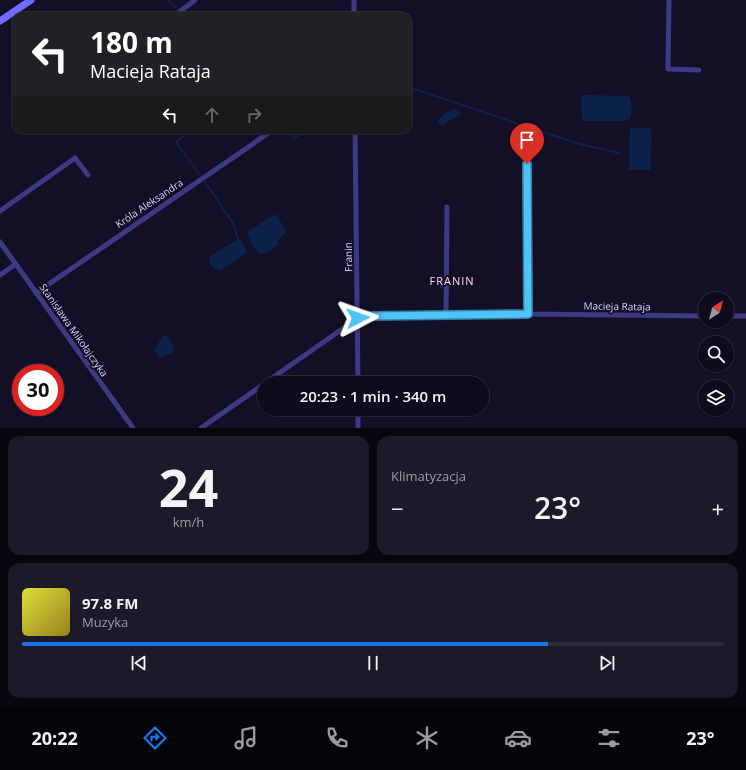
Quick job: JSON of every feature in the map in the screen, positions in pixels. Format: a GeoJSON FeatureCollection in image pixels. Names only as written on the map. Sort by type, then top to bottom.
{"type":"FeatureCollection","features":[{"type":"Feature","properties":{"kind":"street"},"geometry":{"type":"LineString","coordinates":[[14,12],[31,0]]}},
{"type":"Feature","properties":{"kind":"street"},"geometry":{"type":"LineString","coordinates":[[179,12],[195,0]]}},
{"type":"Feature","properties":{"kind":"street"},"geometry":{"type":"LineString","coordinates":[[354,0],[354,12]]}},
{"type":"Feature","properties":{"kind":"street"},"geometry":{"type":"LineString","coordinates":[[668,0],[668,69],[699,70]]}},
{"type":"Feature","properties":{"kind":"street"},"geometry":{"type":"LineString","coordinates":[[0,22],[12,13]]}},
{"type":"Feature","properties":{"kind":"street","name":"Króla Aleksandra"},"geometry":{"type":"LineString","coordinates":[[36,293],[267,134]]}},
{"type":"Feature","properties":{"kind":"street","name":"Franin"},"geometry":{"type":"LineString","coordinates":[[355,134],[358,376]]}},
{"type":"Feature","properties":{"kind":"street"},"geometry":{"type":"LineString","coordinates":[[0,212],[75,158],[88,175]]}},
{"type":"Feature","properties":{"kind":"street"},"geometry":{"type":"LineString","coordinates":[[527,164],[528,314]]}},
{"type":"Feature","properties":{"kind":"street"},"geometry":{"type":"LineString","coordinates":[[446,316],[447,208]]}},
{"type":"Feature","properties":{"kind":"street","name":"Stanisława Mikołajczyka"},"geometry":{"type":"LineString","coordinates":[[0,242],[132,428]]}},
{"type":"Feature","properties":{"kind":"street"},"geometry":{"type":"LineString","coordinates":[[0,275],[16,264]]}},
{"type":"Feature","properties":{"kind":"street","name":"Macieja Rataja"},"geometry":{"type":"LineString","coordinates":[[275,376],[358,318],[369,316],[528,314],[698,316]]}},
{"type":"Feature","properties":{"kind":"street"},"geometry":{"type":"LineString","coordinates":[[734,316],[746,316]]}},
{"type":"Feature","properties":{"kind":"street","name":"Macieja Rataja"},"geometry":{"type":"LineString","coordinates":[[201,428],[257,389]]}},
{"type":"Feature","properties":{"kind":"street"},"geometry":{"type":"LineString","coordinates":[[358,416],[358,428]]}},
{"type":"Feature","properties":{"kind":"water"},"geometry":{"type":"Polygon","coordinates":[[[585,95],[629,96],[632,108],[630,119],[625,121],[582,121],[581,97],[585,95]]]}},
{"type":"Feature","properties":{"kind":"water"},"geometry":{"type":"Polygon","coordinates":[[[455,109],[461,112],[460,114],[443,125],[438,123],[444,114],[455,109]]]}},
{"type":"Feature","properties":{"kind":"water"},"geometry":{"type":"Polygon","coordinates":[[[630,128],[650,128],[652,132],[650,170],[629,170],[630,128]]]}},
{"type":"Feature","properties":{"kind":"water"},"geometry":{"type":"Polygon","coordinates":[[[289,134],[303,134],[294,140],[289,134]]]}},
{"type":"Feature","properties":{"kind":"water"},"geometry":{"type":"Polygon","coordinates":[[[275,214],[287,231],[277,241],[279,245],[262,255],[252,245],[247,232],[275,214]]]}},
{"type":"Feature","properties":{"kind":"water"},"geometry":{"type":"Polygon","coordinates":[[[238,239],[247,250],[246,253],[221,270],[214,268],[209,260],[209,257],[238,239]]]}},
{"type":"Feature","properties":{"kind":"water"},"geometry":{"type":"Polygon","coordinates":[[[163,335],[170,340],[174,348],[172,353],[161,358],[158,357],[156,352],[154,352],[163,335]]]}},
{"type":"Feature","properties":{"kind":"waterway"},"geometry":{"type":"LineString","coordinates":[[168,0],[175,7]]}},
{"type":"Feature","properties":{"kind":"waterway"},"geometry":{"type":"LineString","coordinates":[[412,88],[576,143],[619,153]]}},
{"type":"Feature","properties":{"kind":"waterway"},"geometry":{"type":"LineString","coordinates":[[187,134],[176,142],[200,175]]}},
{"type":"Feature","properties":{"kind":"waterway"},"geometry":{"type":"LineString","coordinates":[[205,182],[233,223],[238,239]]}},
{"type":"Feature","properties":{"kind":"district","name":"FRANIN"},"geometry":{"type":"Point","coordinates":[452,281]}},
{"type":"Feature","properties":{"kind":"route"},"geometry":{"type":"LineString","coordinates":[[358,318],[369,316],[528,314],[527,164]]}}]}
